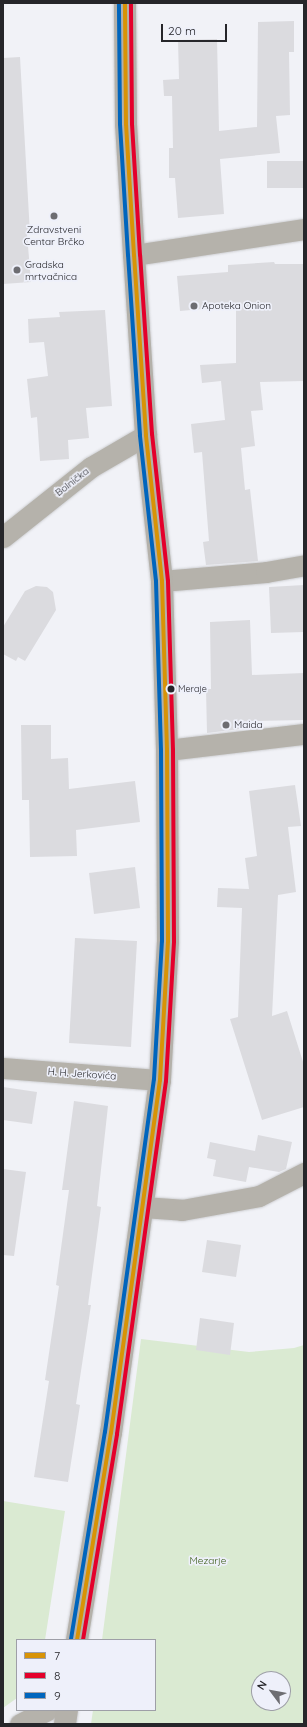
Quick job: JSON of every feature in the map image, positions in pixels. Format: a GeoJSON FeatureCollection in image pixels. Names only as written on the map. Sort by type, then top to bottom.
{"type":"FeatureCollection","features":[{"type":"Feature","properties":{"kind":"main road"},"geometry":{"type":"LineString","coordinates":[[77,1639],[111,1433],[160,1080],[168,941],[167,750],[162,581],[146,435],[134,255],[126,124],[125,3]]}},
{"type":"Feature","properties":{"kind":"main road"},"geometry":{"type":"LineString","coordinates":[[65,1724],[67,1711]]}},
{"type":"Feature","properties":{"kind":"street"},"geometry":{"type":"LineString","coordinates":[[134,255],[304,229]]}},
{"type":"Feature","properties":{"kind":"street","name":"Bolnička"},"geometry":{"type":"LineString","coordinates":[[3,537],[92,467],[146,435]]}},
{"type":"Feature","properties":{"kind":"street"},"geometry":{"type":"LineString","coordinates":[[162,581],[266,572],[304,566]]}},
{"type":"Feature","properties":{"kind":"street"},"geometry":{"type":"LineString","coordinates":[[167,750],[304,734]]}},
{"type":"Feature","properties":{"kind":"street","name":"H. H. Jerkovića"},"geometry":{"type":"LineString","coordinates":[[3,1068],[160,1080]]}},
{"type":"Feature","properties":{"kind":"street"},"geometry":{"type":"LineString","coordinates":[[143,1207],[182,1210],[259,1196],[304,1172]]}},
{"type":"Feature","properties":{"kind":"street"},"geometry":{"type":"LineString","coordinates":[[20,1724],[46,1711]]}},
{"type":"Feature","properties":{"kind":"green space","name":"Mezarje"},"geometry":{"type":"Polygon","coordinates":[[[141,1339],[249,1352],[294,1348],[304,1345],[304,1724],[91,1724],[93,1711],[156,1711],[156,1639],[102,1639],[141,1339]]]}},
{"type":"Feature","properties":{"kind":"green space"},"geometry":{"type":"Polygon","coordinates":[[[3,1501],[65,1511],[45,1639],[16,1639],[16,1699],[3,1708],[3,1501]]]}},
{"type":"Feature","properties":{"kind":"building"},"geometry":{"type":"Polygon","coordinates":[[[294,21],[294,52],[289,52],[290,115],[276,116],[280,153],[220,159],[224,214],[178,218],[175,178],[169,178],[169,148],[173,148],[172,96],[164,96],[163,80],[179,79],[178,40],[217,39],[219,131],[257,127],[258,22],[294,21]]]}},
{"type":"Feature","properties":{"kind":"building"},"geometry":{"type":"Polygon","coordinates":[[[20,57],[30,234],[27,234],[31,282],[3,284],[3,58],[20,57]]]}},
{"type":"Feature","properties":{"kind":"building"},"geometry":{"type":"Polygon","coordinates":[[[267,161],[304,161],[304,188],[267,188],[267,161]]]}},
{"type":"Feature","properties":{"kind":"building"},"geometry":{"type":"Polygon","coordinates":[[[274,262],[275,264],[304,264],[304,381],[260,382],[263,410],[251,411],[255,446],[241,448],[245,490],[250,489],[258,561],[206,565],[203,542],[209,541],[202,452],[194,453],[191,424],[225,420],[221,381],[202,383],[200,365],[236,363],[236,306],[180,311],[177,276],[228,272],[228,265],[274,262]]]}},
{"type":"Feature","properties":{"kind":"building"},"geometry":{"type":"Polygon","coordinates":[[[105,310],[112,406],[86,408],[89,438],[68,440],[69,459],[40,461],[37,417],[31,418],[27,379],[48,376],[44,342],[29,343],[28,319],[60,317],[59,312],[105,310]]]}},
{"type":"Feature","properties":{"kind":"building"},"geometry":{"type":"Polygon","coordinates":[[[304,585],[304,632],[271,633],[269,587],[304,585]]]}},
{"type":"Feature","properties":{"kind":"building"},"geometry":{"type":"Polygon","coordinates":[[[36,586],[47,587],[53,592],[56,610],[25,661],[18,657],[16,661],[3,654],[3,627],[25,591],[36,586]]]}},
{"type":"Feature","properties":{"kind":"building"},"geometry":{"type":"Polygon","coordinates":[[[250,620],[252,675],[304,673],[304,720],[248,721],[248,728],[207,733],[206,689],[211,689],[210,622],[250,620]]]}},
{"type":"Feature","properties":{"kind":"building"},"geometry":{"type":"Polygon","coordinates":[[[21,725],[51,725],[51,759],[68,758],[69,789],[135,781],[140,822],[76,830],[77,856],[30,857],[29,800],[22,800],[21,725]]]}},
{"type":"Feature","properties":{"kind":"building"},"geometry":{"type":"Polygon","coordinates":[[[295,785],[301,826],[288,827],[296,892],[278,895],[272,1016],[287,1011],[304,1065],[304,1107],[262,1120],[230,1019],[238,1017],[242,908],[217,907],[218,888],[249,889],[245,858],[257,856],[249,791],[295,785]]]}},
{"type":"Feature","properties":{"kind":"building"},"geometry":{"type":"Polygon","coordinates":[[[135,867],[140,908],[94,914],[89,873],[135,867]]]}},
{"type":"Feature","properties":{"kind":"building"},"geometry":{"type":"Polygon","coordinates":[[[75,938],[137,941],[131,1047],[69,1043],[75,938]]]}},
{"type":"Feature","properties":{"kind":"building"},"geometry":{"type":"Polygon","coordinates":[[[3,1087],[37,1092],[32,1124],[3,1120],[3,1087]]]}},
{"type":"Feature","properties":{"kind":"building"},"geometry":{"type":"Polygon","coordinates":[[[74,1101],[108,1106],[97,1206],[101,1207],[88,1305],[91,1305],[76,1404],[80,1405],[68,1482],[34,1477],[49,1381],[45,1380],[59,1286],[56,1285],[69,1190],[62,1190],[74,1101]]]}},
{"type":"Feature","properties":{"kind":"building"},"geometry":{"type":"Polygon","coordinates":[[[258,1135],[292,1142],[286,1169],[279,1172],[249,1167],[246,1182],[213,1176],[216,1160],[207,1158],[210,1142],[255,1151],[258,1135]]]}},
{"type":"Feature","properties":{"kind":"building"},"geometry":{"type":"Polygon","coordinates":[[[3,1169],[26,1172],[14,1256],[3,1255],[3,1169]]]}},
{"type":"Feature","properties":{"kind":"building"},"geometry":{"type":"Polygon","coordinates":[[[207,1240],[241,1245],[236,1277],[202,1272],[207,1240]]]}},
{"type":"Feature","properties":{"kind":"building"},"geometry":{"type":"Polygon","coordinates":[[[200,1318],[234,1323],[230,1355],[196,1350],[200,1318]]]}},
{"type":"Feature","properties":{"kind":"transit line","name":"9"},"geometry":{"type":"LineString","coordinates":[[71,1639],[105,1432],[154,1079],[162,941],[161,750],[156,581],[140,435],[128,255],[120,124],[119,3]]}},
{"type":"Feature","properties":{"kind":"transit line","name":"7"},"geometry":{"type":"LineString","coordinates":[[77,1639],[111,1433],[160,1080],[168,941],[167,750],[162,581],[146,435],[134,255],[126,124],[125,3]]}},
{"type":"Feature","properties":{"kind":"transit line","name":"8"},"geometry":{"type":"LineString","coordinates":[[83,1639],[117,1434],[166,1081],[174,941],[173,750],[168,581],[152,434],[140,255],[132,124],[131,3]]}},
{"type":"Feature","properties":{"kind":"place","name":"Zdravstveni Centar Brčko"},"geometry":{"type":"Point","coordinates":[54,216]}},
{"type":"Feature","properties":{"kind":"place","name":"Gradska mrtvačnica"},"geometry":{"type":"Point","coordinates":[17,270]}},
{"type":"Feature","properties":{"kind":"place","name":"Apoteka Onion"},"geometry":{"type":"Point","coordinates":[194,306]}},
{"type":"Feature","properties":{"kind":"place","name":"Meraje"},"geometry":{"type":"Point","coordinates":[171,689]}},
{"type":"Feature","properties":{"kind":"place","name":"Maida"},"geometry":{"type":"Point","coordinates":[226,725]}}]}
